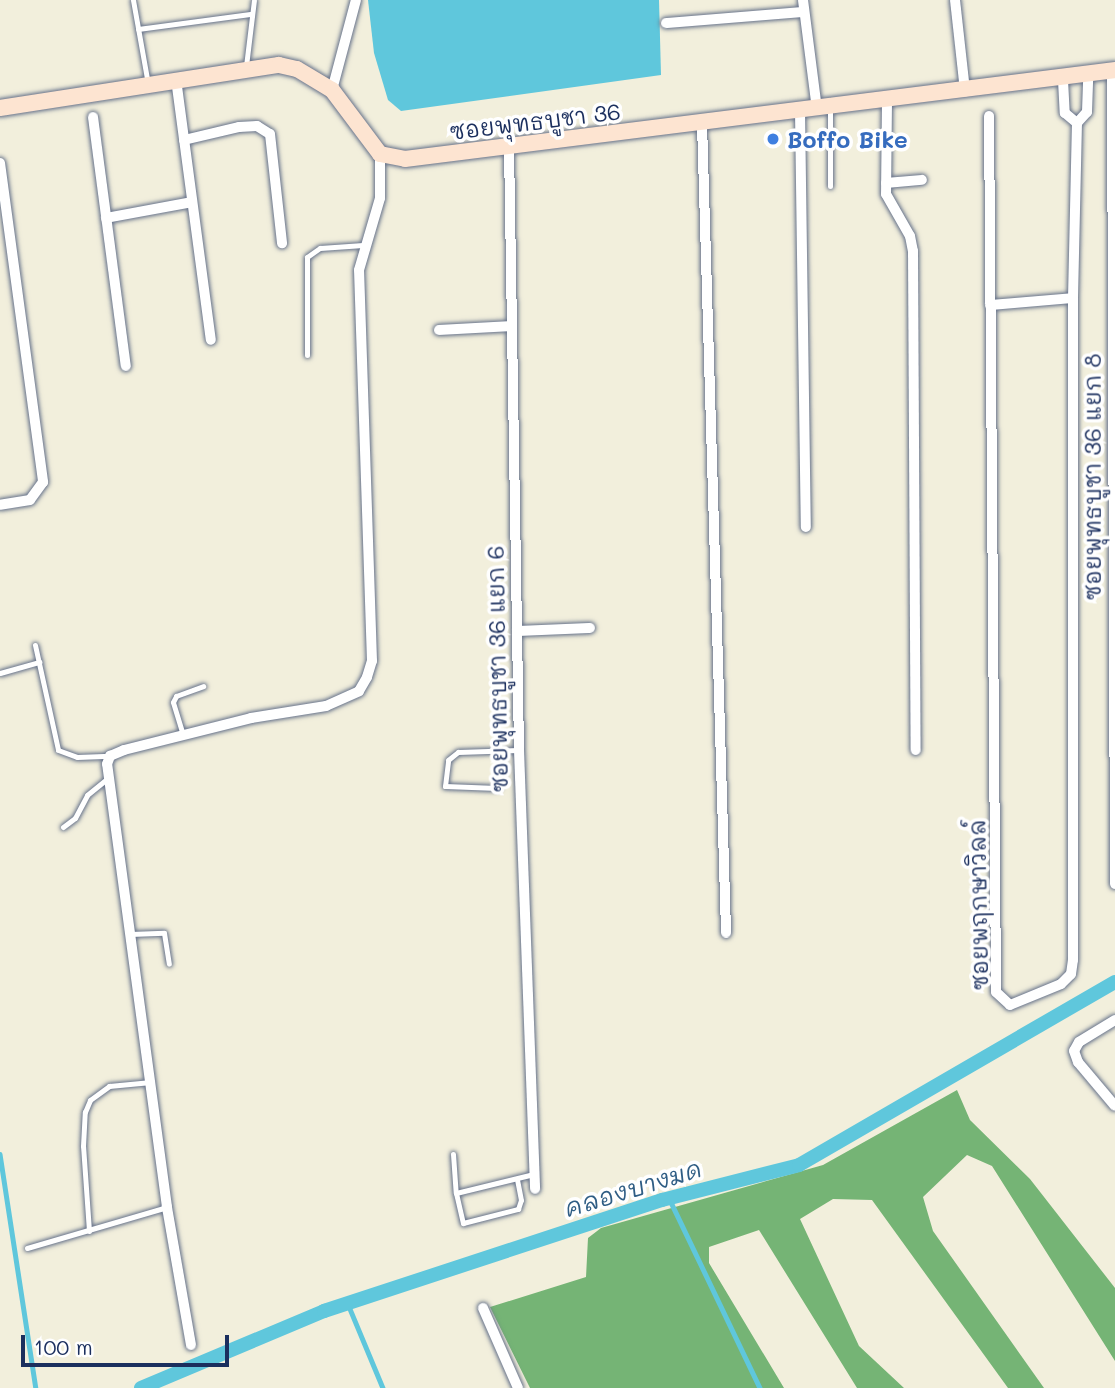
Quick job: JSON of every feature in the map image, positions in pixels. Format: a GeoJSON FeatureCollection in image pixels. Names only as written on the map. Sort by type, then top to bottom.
{"type":"FeatureCollection","features":[{"type":"Feature","properties":{"kind":"street"},"geometry":{"type":"LineString","coordinates":[[332,90],[356,0]]}},
{"type":"Feature","properties":{"kind":"street"},"geometry":{"type":"LineString","coordinates":[[955,0],[965,92]]}},
{"type":"Feature","properties":{"kind":"street"},"geometry":{"type":"LineString","coordinates":[[666,23],[804,6],[824,108]]}},
{"type":"Feature","properties":{"kind":"street"},"geometry":{"type":"LineString","coordinates":[[0,108],[279,65],[297,69],[332,90],[380,154],[380,198],[363,245],[360,339],[372,661],[367,677],[359,691],[326,706],[183,735],[110,756],[108,778],[167,1207],[191,1345]]}},
{"type":"Feature","properties":{"kind":"street","name":"ซอยพุทธบูชา 36"},"geometry":{"type":"LineString","coordinates":[[380,154],[405,159],[1063,80],[1113,70]]}},
{"type":"Feature","properties":{"kind":"street","name":"ซอยพุทธบูชา 36 แยก 8"},"geometry":{"type":"LineString","coordinates":[[1113,70],[1115,884]]}},
{"type":"Feature","properties":{"kind":"street","name":"ซอยพฤกษาวิลล์"},"geometry":{"type":"LineString","coordinates":[[989,116],[996,992],[1010,1005],[1060,984],[1071,974],[1073,960],[1073,299],[1077,123],[1087,112],[1088,76]]}},
{"type":"Feature","properties":{"kind":"street"},"geometry":{"type":"LineString","coordinates":[[176,79],[211,340]]}},
{"type":"Feature","properties":{"kind":"street","name":"ซอยพฤกษาวิลล์"},"geometry":{"type":"LineString","coordinates":[[1063,80],[1065,113],[1077,123]]}},
{"type":"Feature","properties":{"kind":"street"},"geometry":{"type":"LineString","coordinates":[[887,101],[886,183],[890,207],[910,236],[913,251],[916,750]]}},
{"type":"Feature","properties":{"kind":"street"},"geometry":{"type":"LineString","coordinates":[[800,111],[806,527]]}},
{"type":"Feature","properties":{"kind":"street"},"geometry":{"type":"LineString","coordinates":[[93,117],[126,366]]}},
{"type":"Feature","properties":{"kind":"street"},"geometry":{"type":"LineString","coordinates":[[702,123],[726,933]]}},
{"type":"Feature","properties":{"kind":"street"},"geometry":{"type":"LineString","coordinates":[[184,140],[239,127],[257,126],[270,134],[282,243]]}},
{"type":"Feature","properties":{"kind":"street","name":"ซอยพุทธบูชา 36 แยก 6"},"geometry":{"type":"LineString","coordinates":[[509,147],[519,750],[535,1189]]}},
{"type":"Feature","properties":{"kind":"street"},"geometry":{"type":"LineString","coordinates":[[0,163],[43,482],[30,500],[0,505]]}},
{"type":"Feature","properties":{"kind":"street"},"geometry":{"type":"LineString","coordinates":[[886,183],[922,180]]}},
{"type":"Feature","properties":{"kind":"street"},"geometry":{"type":"LineString","coordinates":[[106,218],[192,202]]}},
{"type":"Feature","properties":{"kind":"street"},"geometry":{"type":"LineString","coordinates":[[990,305],[1073,299]]}},
{"type":"Feature","properties":{"kind":"street"},"geometry":{"type":"LineString","coordinates":[[439,330],[512,326]]}},
{"type":"Feature","properties":{"kind":"street"},"geometry":{"type":"LineString","coordinates":[[517,631],[590,628]]}},
{"type":"Feature","properties":{"kind":"street"},"geometry":{"type":"LineString","coordinates":[[1115,1020],[1079,1042],[1074,1051],[1078,1062],[1115,1105]]}},
{"type":"Feature","properties":{"kind":"street"},"geometry":{"type":"LineString","coordinates":[[483,1308],[518,1388]]}},
{"type":"Feature","properties":{"kind":"lane"},"geometry":{"type":"LineString","coordinates":[[134,0],[148,84]]}},
{"type":"Feature","properties":{"kind":"lane"},"geometry":{"type":"LineString","coordinates":[[246,70],[250,14],[254,0]]}},
{"type":"Feature","properties":{"kind":"lane"},"geometry":{"type":"LineString","coordinates":[[138,29],[250,14]]}},
{"type":"Feature","properties":{"kind":"lane"},"geometry":{"type":"LineString","coordinates":[[824,108],[830,186]]}},
{"type":"Feature","properties":{"kind":"lane"},"geometry":{"type":"LineString","coordinates":[[307,355],[307,257],[320,248],[363,245]]}},
{"type":"Feature","properties":{"kind":"lane"},"geometry":{"type":"LineString","coordinates":[[35,645],[58,750],[77,757],[110,756]]}},
{"type":"Feature","properties":{"kind":"lane"},"geometry":{"type":"LineString","coordinates":[[0,673],[39,662]]}},
{"type":"Feature","properties":{"kind":"lane"},"geometry":{"type":"LineString","coordinates":[[183,735],[173,702],[176,696],[203,685]]}},
{"type":"Feature","properties":{"kind":"lane"},"geometry":{"type":"LineString","coordinates":[[502,751],[502,780],[497,788],[445,786],[443,778],[450,757],[502,751],[519,750]]}},
{"type":"Feature","properties":{"kind":"lane"},"geometry":{"type":"LineString","coordinates":[[64,827],[75,818],[87,795],[108,778]]}},
{"type":"Feature","properties":{"kind":"lane"},"geometry":{"type":"LineString","coordinates":[[131,934],[164,933],[169,964]]}},
{"type":"Feature","properties":{"kind":"lane"},"geometry":{"type":"LineString","coordinates":[[89,1231],[85,1112],[90,1100],[110,1086],[150,1082]]}},
{"type":"Feature","properties":{"kind":"lane"},"geometry":{"type":"LineString","coordinates":[[453,1154],[456,1193],[463,1223],[518,1209],[522,1200],[517,1179]]}},
{"type":"Feature","properties":{"kind":"lane"},"geometry":{"type":"LineString","coordinates":[[456,1193],[534,1174]]}},
{"type":"Feature","properties":{"kind":"lane"},"geometry":{"type":"LineString","coordinates":[[26,1248],[167,1207]]}},
{"type":"Feature","properties":{"kind":"green space"},"geometry":{"type":"Polygon","coordinates":[[[957,1090],[970,1120],[1030,1179],[1115,1288],[1115,1361],[992,1166],[967,1155],[923,1197],[933,1231],[1044,1388],[1008,1388],[872,1200],[833,1199],[800,1219],[859,1346],[904,1388],[857,1388],[759,1230],[709,1247],[709,1263],[784,1388],[530,1388],[490,1307],[586,1277],[588,1238],[601,1228],[823,1165],[957,1090]]]}},
{"type":"Feature","properties":{"kind":"water"},"geometry":{"type":"Polygon","coordinates":[[[368,0],[659,0],[661,75],[401,111],[388,100],[374,53],[368,0]]]}},
{"type":"Feature","properties":{"kind":"waterway","name":"คลองบางมด"},"geometry":{"type":"LineString","coordinates":[[141,1388],[324,1311],[662,1200],[799,1165],[1115,982]]}},
{"type":"Feature","properties":{"kind":"waterway"},"geometry":{"type":"LineString","coordinates":[[0,1154],[36,1388]]}},
{"type":"Feature","properties":{"kind":"waterway"},"geometry":{"type":"LineString","coordinates":[[669,1198],[760,1388]]}},
{"type":"Feature","properties":{"kind":"waterway"},"geometry":{"type":"LineString","coordinates":[[348,1304],[383,1388]]}},
{"type":"Feature","properties":{"kind":"place","name":"Boffo Bike"},"geometry":{"type":"Point","coordinates":[773,139]}}]}
